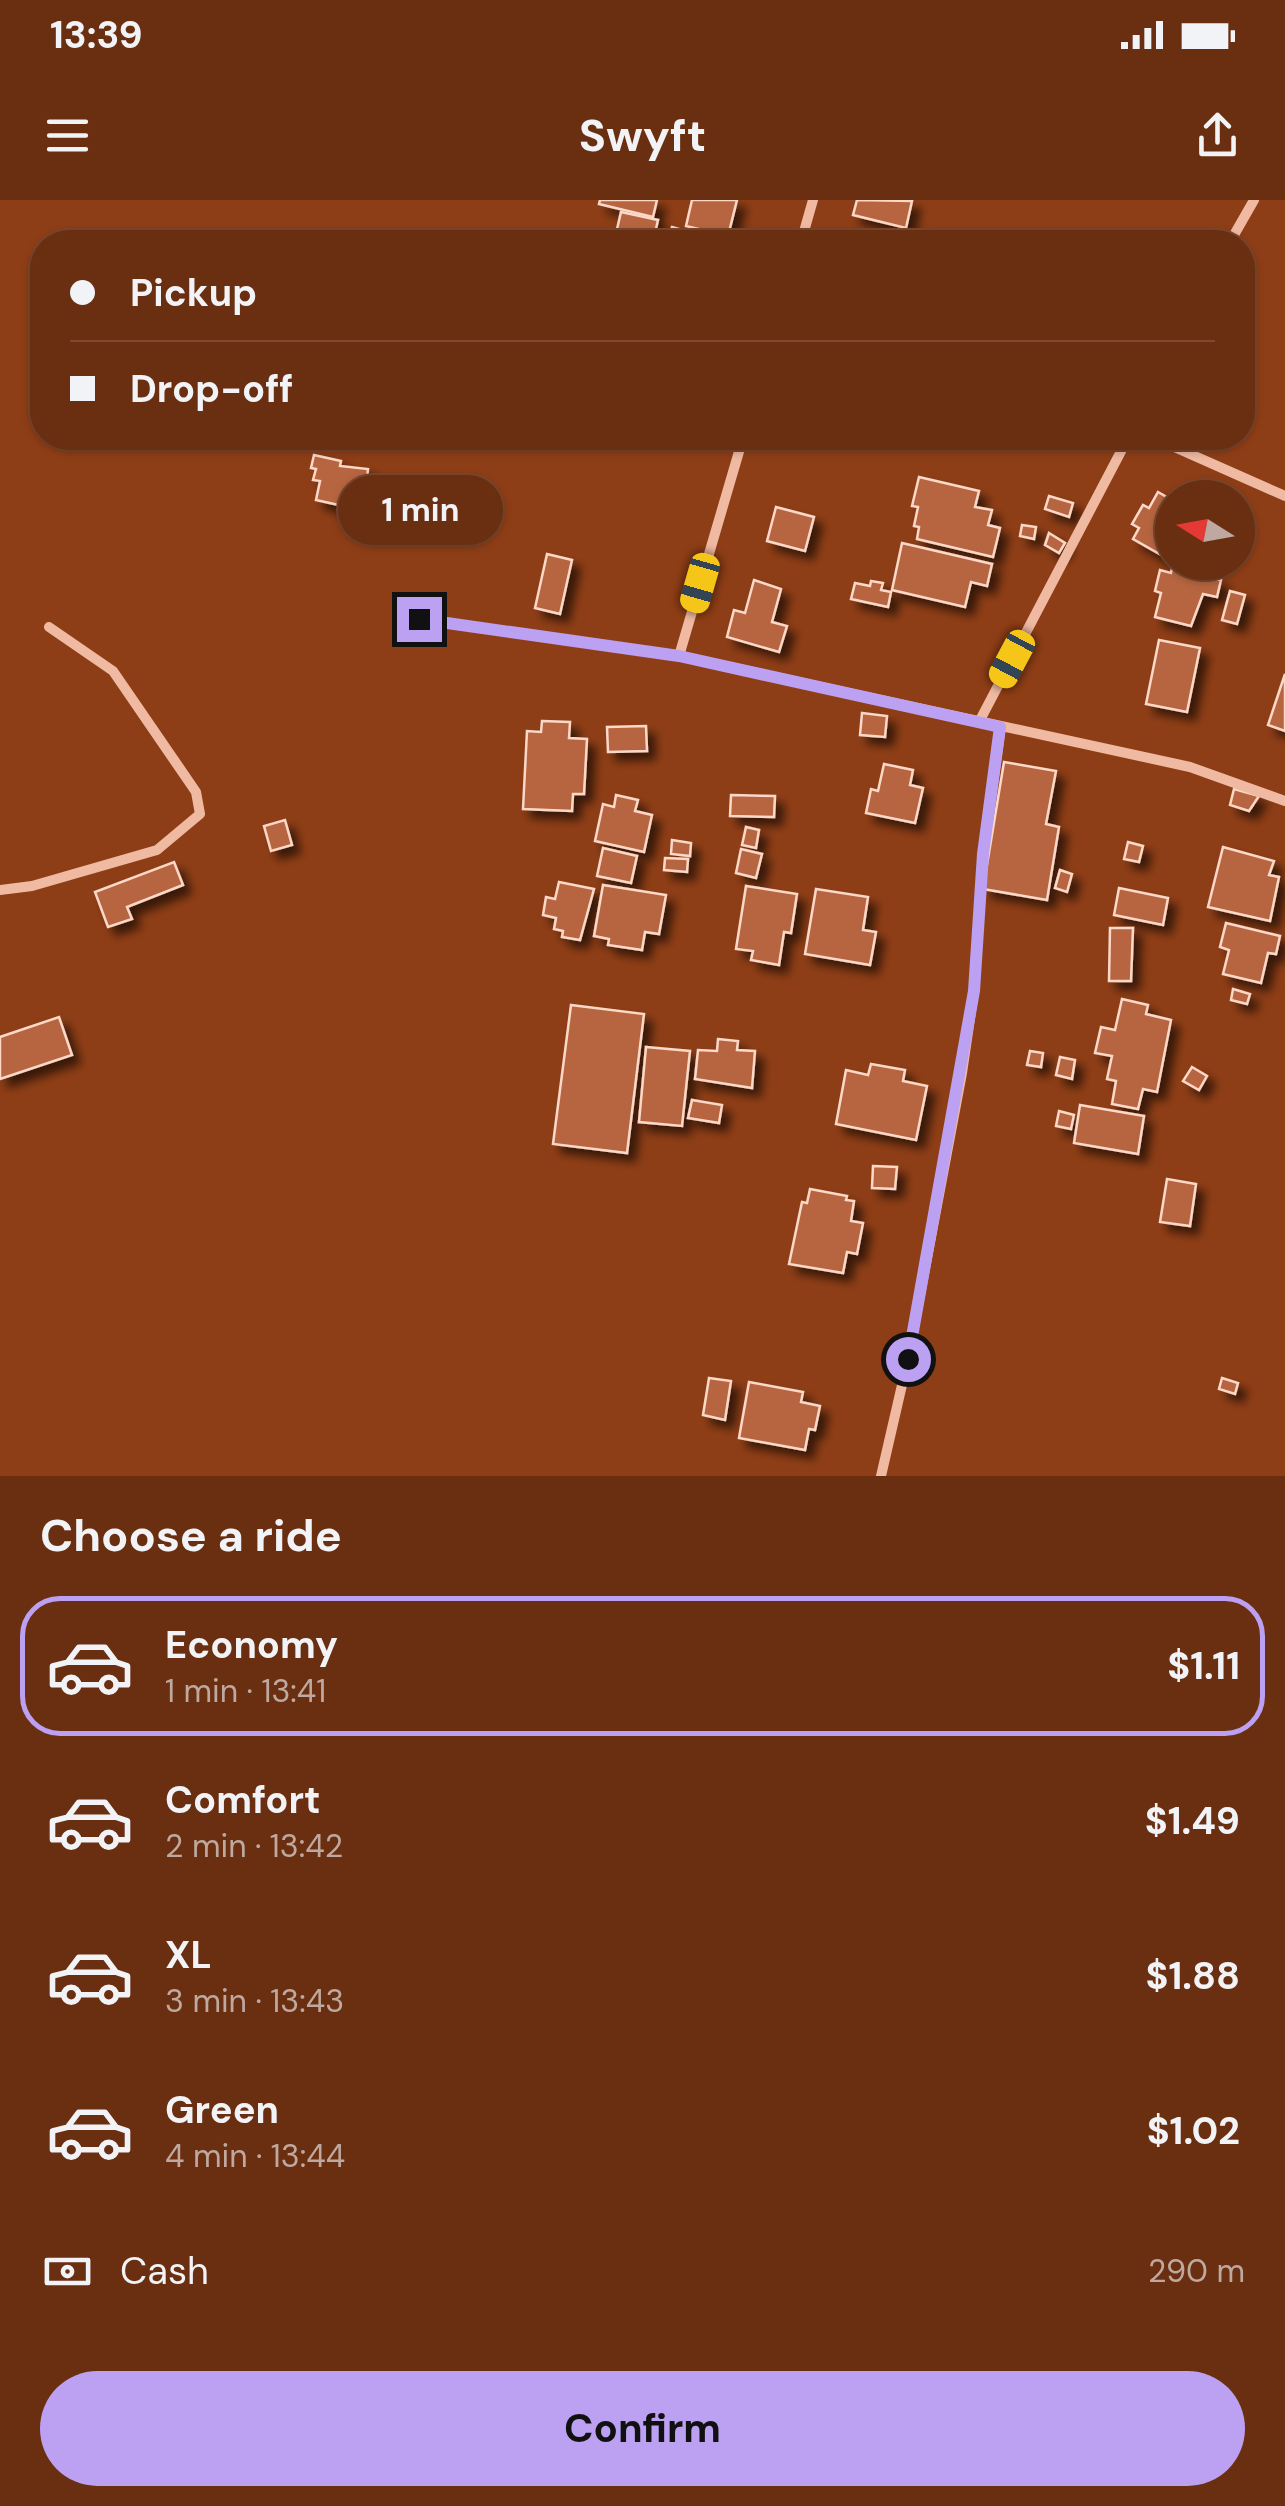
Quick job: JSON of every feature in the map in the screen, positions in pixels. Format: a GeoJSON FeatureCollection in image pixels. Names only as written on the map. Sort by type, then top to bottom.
{"type":"FeatureCollection","features":[{"type":"Feature","properties":{"kind":"street"},"geometry":{"type":"LineString","coordinates":[[805,230],[814,200]]}},
{"type":"Feature","properties":{"kind":"street"},"geometry":{"type":"LineString","coordinates":[[1237,230],[1254,200]]}},
{"type":"Feature","properties":{"kind":"street"},"geometry":{"type":"LineString","coordinates":[[679,656],[739,450]]}},
{"type":"Feature","properties":{"kind":"street"},"geometry":{"type":"LineString","coordinates":[[979,722],[1122,450]]}},
{"type":"Feature","properties":{"kind":"street"},"geometry":{"type":"LineString","coordinates":[[1181,450],[1285,496]]}},
{"type":"Feature","properties":{"kind":"street"},"geometry":{"type":"LineString","coordinates":[[419,619],[679,656],[1190,767],[1285,801]]}},
{"type":"Feature","properties":{"kind":"street"},"geometry":{"type":"LineString","coordinates":[[0,890],[32,886],[157,850],[200,814],[196,792],[113,671],[48,627]]}},
{"type":"Feature","properties":{"kind":"street"},"geometry":{"type":"LineString","coordinates":[[880,1476],[908,1359],[962,1072],[974,991],[983,854],[1000,727]]}},
{"type":"Feature","properties":{"kind":"building"},"geometry":{"type":"Polygon","coordinates":[[[600,200],[657,200],[653,217],[599,204],[600,200]]]}},
{"type":"Feature","properties":{"kind":"building"},"geometry":{"type":"Polygon","coordinates":[[[692,200],[737,200],[730,230],[686,226],[692,200]]]}},
{"type":"Feature","properties":{"kind":"building"},"geometry":{"type":"Polygon","coordinates":[[[857,200],[912,201],[906,228],[853,215],[857,200]]]}},
{"type":"Feature","properties":{"kind":"building"},"geometry":{"type":"Polygon","coordinates":[[[621,212],[658,220],[656,230],[617,230],[621,212]]]}},
{"type":"Feature","properties":{"kind":"building"},"geometry":{"type":"Polygon","coordinates":[[[314,455],[341,461],[340,466],[368,469],[367,478],[371,479],[367,498],[360,497],[357,509],[316,500],[320,481],[313,480],[314,455]]]}},
{"type":"Feature","properties":{"kind":"building"},"geometry":{"type":"Polygon","coordinates":[[[919,477],[979,491],[975,507],[992,510],[988,525],[1000,528],[993,557],[917,539],[919,527],[914,526],[918,507],[912,506],[919,477]]]}},
{"type":"Feature","properties":{"kind":"building"},"geometry":{"type":"Polygon","coordinates":[[[1049,496],[1073,503],[1069,517],[1045,509],[1049,496]]]}},
{"type":"Feature","properties":{"kind":"building"},"geometry":{"type":"Polygon","coordinates":[[[1155,497],[1155,551],[1133,539],[1139,528],[1132,524],[1143,505],[1149,508],[1155,497]]]}},
{"type":"Feature","properties":{"kind":"building"},"geometry":{"type":"Polygon","coordinates":[[[776,507],[814,517],[805,551],[767,541],[776,507]]]}},
{"type":"Feature","properties":{"kind":"building"},"geometry":{"type":"Polygon","coordinates":[[[1022,525],[1036,527],[1034,539],[1020,536],[1022,525]]]}},
{"type":"Feature","properties":{"kind":"building"},"geometry":{"type":"Polygon","coordinates":[[[1049,533],[1065,543],[1059,553],[1045,545],[1049,533]]]}},
{"type":"Feature","properties":{"kind":"building"},"geometry":{"type":"Polygon","coordinates":[[[902,543],[992,564],[987,586],[971,582],[965,607],[892,590],[902,543]]]}},
{"type":"Feature","properties":{"kind":"building"},"geometry":{"type":"Polygon","coordinates":[[[547,554],[572,560],[560,614],[535,608],[547,554]]]}},
{"type":"Feature","properties":{"kind":"building"},"geometry":{"type":"Polygon","coordinates":[[[754,580],[781,589],[772,622],[787,626],[779,652],[727,637],[734,610],[745,613],[754,580]]]}},
{"type":"Feature","properties":{"kind":"building"},"geometry":{"type":"Polygon","coordinates":[[[1158,580],[1221,580],[1217,597],[1203,594],[1191,626],[1155,617],[1161,593],[1155,591],[1158,580]]]}},
{"type":"Feature","properties":{"kind":"building"},"geometry":{"type":"Polygon","coordinates":[[[871,581],[883,583],[881,590],[891,592],[888,607],[851,599],[855,583],[870,586],[871,581]]]}},
{"type":"Feature","properties":{"kind":"building"},"geometry":{"type":"Polygon","coordinates":[[[1230,591],[1245,595],[1237,624],[1222,620],[1230,591]]]}},
{"type":"Feature","properties":{"kind":"building"},"geometry":{"type":"Polygon","coordinates":[[[1159,640],[1200,648],[1187,712],[1146,704],[1159,640]]]}},
{"type":"Feature","properties":{"kind":"building"},"geometry":{"type":"Polygon","coordinates":[[[1285,674],[1285,731],[1268,725],[1285,674]]]}},
{"type":"Feature","properties":{"kind":"building"},"geometry":{"type":"Polygon","coordinates":[[[862,713],[887,716],[885,737],[860,735],[862,713]]]}},
{"type":"Feature","properties":{"kind":"building"},"geometry":{"type":"Polygon","coordinates":[[[542,721],[570,722],[569,738],[587,739],[584,794],[573,794],[572,811],[523,809],[527,731],[541,732],[542,721]]]}},
{"type":"Feature","properties":{"kind":"building"},"geometry":{"type":"Polygon","coordinates":[[[646,726],[647,751],[608,752],[607,727],[646,726]]]}},
{"type":"Feature","properties":{"kind":"building"},"geometry":{"type":"Polygon","coordinates":[[[1004,762],[1056,771],[1046,824],[1059,827],[1047,900],[983,889],[1004,762]]]}},
{"type":"Feature","properties":{"kind":"building"},"geometry":{"type":"Polygon","coordinates":[[[884,764],[913,770],[910,785],[923,788],[915,823],[866,813],[871,789],[878,791],[884,764]]]}},
{"type":"Feature","properties":{"kind":"building"},"geometry":{"type":"Polygon","coordinates":[[[1234,789],[1259,796],[1249,811],[1230,805],[1234,789]]]}},
{"type":"Feature","properties":{"kind":"building"},"geometry":{"type":"Polygon","coordinates":[[[616,795],[638,800],[635,811],[652,815],[644,852],[595,841],[603,804],[614,807],[616,795]]]}},
{"type":"Feature","properties":{"kind":"building"},"geometry":{"type":"Polygon","coordinates":[[[731,795],[775,796],[774,817],[730,816],[731,795]]]}},
{"type":"Feature","properties":{"kind":"building"},"geometry":{"type":"Polygon","coordinates":[[[285,820],[292,845],[271,851],[264,826],[285,820]]]}},
{"type":"Feature","properties":{"kind":"building"},"geometry":{"type":"Polygon","coordinates":[[[746,827],[759,830],[756,848],[742,845],[746,827]]]}},
{"type":"Feature","properties":{"kind":"building"},"geometry":{"type":"Polygon","coordinates":[[[672,840],[691,843],[690,856],[671,854],[672,840]]]}},
{"type":"Feature","properties":{"kind":"building"},"geometry":{"type":"Polygon","coordinates":[[[1128,842],[1143,846],[1139,862],[1124,859],[1128,842]]]}},
{"type":"Feature","properties":{"kind":"building"},"geometry":{"type":"Polygon","coordinates":[[[1223,847],[1274,861],[1269,875],[1279,877],[1270,921],[1208,907],[1223,847]]]}},
{"type":"Feature","properties":{"kind":"building"},"geometry":{"type":"Polygon","coordinates":[[[603,848],[637,856],[631,883],[597,876],[603,848]]]}},
{"type":"Feature","properties":{"kind":"building"},"geometry":{"type":"Polygon","coordinates":[[[741,849],[762,854],[756,878],[736,873],[741,849]]]}},
{"type":"Feature","properties":{"kind":"building"},"geometry":{"type":"Polygon","coordinates":[[[665,858],[688,859],[687,872],[664,870],[665,858]]]}},
{"type":"Feature","properties":{"kind":"building"},"geometry":{"type":"Polygon","coordinates":[[[174,862],[183,885],[127,907],[132,919],[108,927],[95,892],[174,862]]]}},
{"type":"Feature","properties":{"kind":"building"},"geometry":{"type":"Polygon","coordinates":[[[1060,870],[1072,874],[1067,892],[1055,888],[1060,870]]]}},
{"type":"Feature","properties":{"kind":"building"},"geometry":{"type":"Polygon","coordinates":[[[559,882],[594,889],[580,940],[562,937],[563,931],[554,929],[556,918],[543,915],[546,897],[555,899],[559,882]]]}},
{"type":"Feature","properties":{"kind":"building"},"geometry":{"type":"Polygon","coordinates":[[[603,885],[666,895],[659,934],[645,932],[642,950],[608,945],[609,939],[594,936],[603,885]]]}},
{"type":"Feature","properties":{"kind":"building"},"geometry":{"type":"Polygon","coordinates":[[[746,886],[797,894],[791,933],[784,932],[779,965],[751,960],[753,951],[736,949],[746,886]]]}},
{"type":"Feature","properties":{"kind":"building"},"geometry":{"type":"Polygon","coordinates":[[[1119,888],[1168,898],[1163,925],[1114,915],[1119,888]]]}},
{"type":"Feature","properties":{"kind":"building"},"geometry":{"type":"Polygon","coordinates":[[[816,889],[868,897],[863,930],[876,932],[870,965],[805,954],[816,889]]]}},
{"type":"Feature","properties":{"kind":"building"},"geometry":{"type":"Polygon","coordinates":[[[1226,923],[1280,936],[1276,954],[1268,953],[1261,983],[1223,974],[1229,950],[1220,947],[1226,923]]]}},
{"type":"Feature","properties":{"kind":"building"},"geometry":{"type":"Polygon","coordinates":[[[1110,928],[1133,928],[1131,981],[1109,981],[1110,928]]]}},
{"type":"Feature","properties":{"kind":"building"},"geometry":{"type":"Polygon","coordinates":[[[1233,989],[1250,994],[1247,1004],[1231,1000],[1233,989]]]}},
{"type":"Feature","properties":{"kind":"building"},"geometry":{"type":"Polygon","coordinates":[[[1122,999],[1148,1005],[1146,1014],[1171,1020],[1157,1092],[1143,1089],[1138,1109],[1112,1104],[1116,1081],[1107,1079],[1112,1056],[1095,1053],[1101,1027],[1115,1030],[1122,999]]]}},
{"type":"Feature","properties":{"kind":"building"},"geometry":{"type":"Polygon","coordinates":[[[571,1005],[644,1014],[627,1153],[553,1144],[571,1005]]]}},
{"type":"Feature","properties":{"kind":"building"},"geometry":{"type":"Polygon","coordinates":[[[59,1017],[72,1055],[0,1079],[0,1037],[59,1017]]]}},
{"type":"Feature","properties":{"kind":"building"},"geometry":{"type":"Polygon","coordinates":[[[718,1039],[738,1041],[737,1050],[755,1051],[752,1088],[695,1079],[698,1050],[717,1051],[718,1039]]]}},
{"type":"Feature","properties":{"kind":"building"},"geometry":{"type":"Polygon","coordinates":[[[646,1047],[690,1051],[682,1126],[639,1122],[646,1047]]]}},
{"type":"Feature","properties":{"kind":"building"},"geometry":{"type":"Polygon","coordinates":[[[1030,1051],[1043,1053],[1041,1067],[1027,1065],[1030,1051]]]}},
{"type":"Feature","properties":{"kind":"building"},"geometry":{"type":"Polygon","coordinates":[[[1060,1057],[1075,1060],[1072,1079],[1056,1075],[1060,1057]]]}},
{"type":"Feature","properties":{"kind":"building"},"geometry":{"type":"Polygon","coordinates":[[[871,1064],[905,1070],[903,1081],[927,1086],[916,1140],[836,1124],[846,1070],[868,1075],[871,1064]]]}},
{"type":"Feature","properties":{"kind":"building"},"geometry":{"type":"Polygon","coordinates":[[[1192,1067],[1207,1076],[1199,1090],[1183,1081],[1192,1067]]]}},
{"type":"Feature","properties":{"kind":"building"},"geometry":{"type":"Polygon","coordinates":[[[692,1100],[722,1105],[719,1123],[688,1118],[692,1100]]]}},
{"type":"Feature","properties":{"kind":"building"},"geometry":{"type":"Polygon","coordinates":[[[1080,1105],[1144,1116],[1138,1154],[1074,1143],[1080,1105]]]}},
{"type":"Feature","properties":{"kind":"building"},"geometry":{"type":"Polygon","coordinates":[[[1059,1111],[1074,1115],[1071,1129],[1056,1126],[1059,1111]]]}},
{"type":"Feature","properties":{"kind":"building"},"geometry":{"type":"Polygon","coordinates":[[[873,1166],[897,1167],[895,1189],[872,1188],[873,1166]]]}},
{"type":"Feature","properties":{"kind":"building"},"geometry":{"type":"Polygon","coordinates":[[[1167,1179],[1196,1184],[1190,1226],[1160,1222],[1167,1179]]]}},
{"type":"Feature","properties":{"kind":"building"},"geometry":{"type":"Polygon","coordinates":[[[810,1189],[847,1196],[846,1200],[854,1201],[851,1221],[863,1223],[857,1254],[847,1252],[843,1273],[789,1264],[802,1202],[807,1203],[810,1189]]]}},
{"type":"Feature","properties":{"kind":"building"},"geometry":{"type":"Polygon","coordinates":[[[709,1378],[731,1381],[725,1420],[703,1415],[709,1378]]]}},
{"type":"Feature","properties":{"kind":"building"},"geometry":{"type":"Polygon","coordinates":[[[1222,1378],[1238,1383],[1235,1394],[1219,1389],[1222,1378]]]}},
{"type":"Feature","properties":{"kind":"building"},"geometry":{"type":"Polygon","coordinates":[[[749,1382],[803,1392],[801,1402],[820,1406],[815,1430],[809,1429],[805,1450],[739,1438],[749,1382]]]}},
{"type":"Feature","properties":{"kind":"route"},"geometry":{"type":"LineString","coordinates":[[419,619],[679,656],[1000,727],[983,854],[974,991],[908,1359]]}}]}
